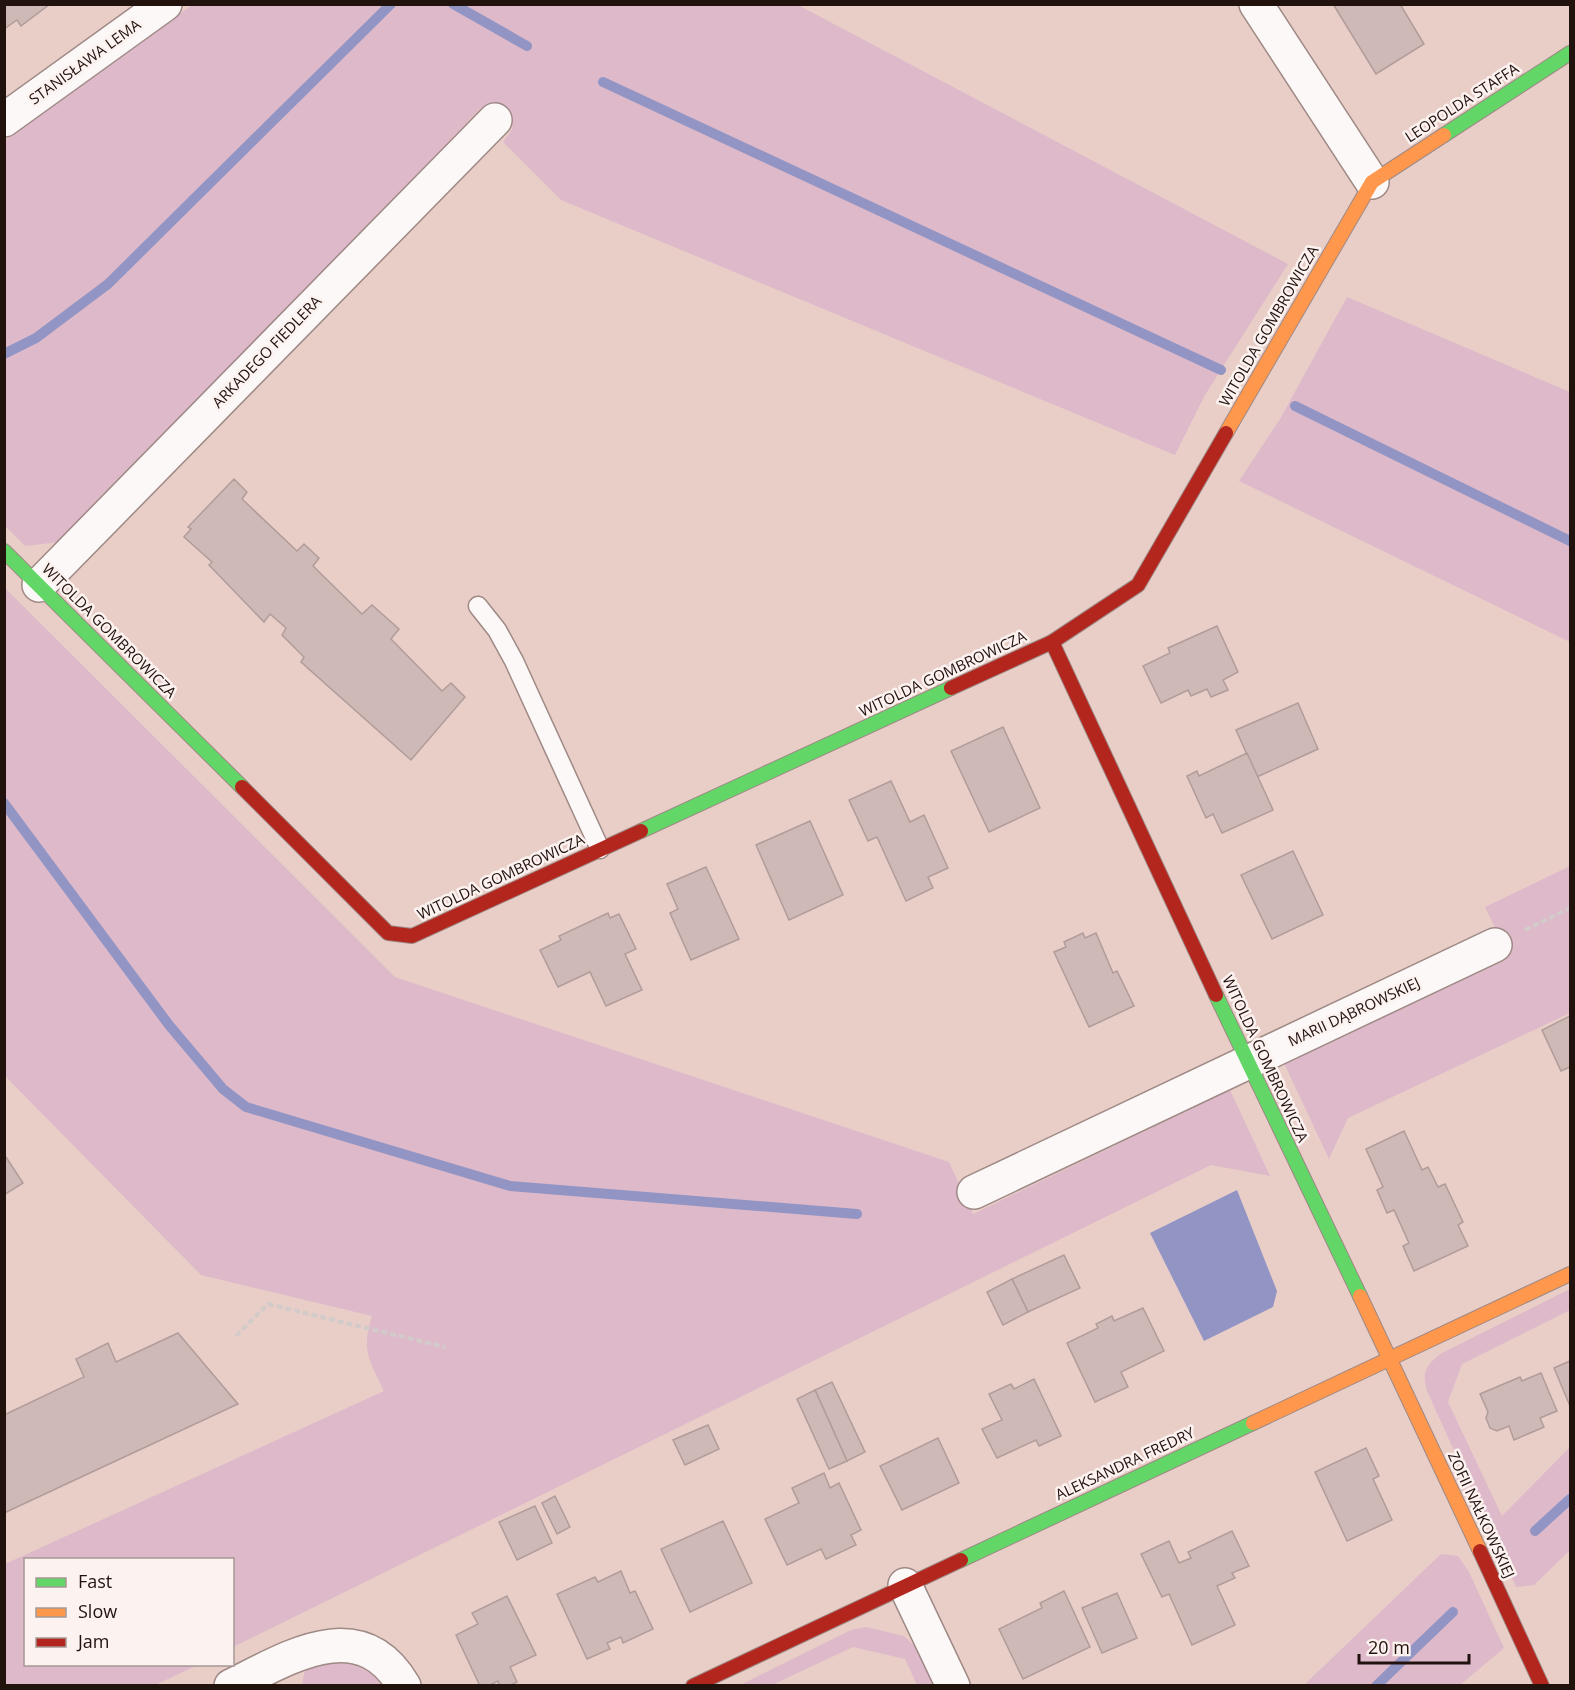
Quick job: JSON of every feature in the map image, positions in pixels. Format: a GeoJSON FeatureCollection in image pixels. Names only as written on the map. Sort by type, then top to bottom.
{"type":"FeatureCollection","features":[{"type":"Feature","properties":{"kind":"street","name":"STANISŁAWA LEMA"},"geometry":{"type":"LineString","coordinates":[[4,120],[165,4]]}},
{"type":"Feature","properties":{"kind":"street"},"geometry":{"type":"LineString","coordinates":[[1256,4],[1372,182]]}},
{"type":"Feature","properties":{"kind":"street","name":"LEOPOLDA STAFFA"},"geometry":{"type":"LineString","coordinates":[[1372,182],[1570,53]]}},
{"type":"Feature","properties":{"kind":"street","name":"ARKADEGO FIEDLERA"},"geometry":{"type":"LineString","coordinates":[[39,585],[495,120]]}},
{"type":"Feature","properties":{"kind":"street","name":"WITOLDA GOMBROWICZA"},"geometry":{"type":"LineString","coordinates":[[4,551],[388,933],[412,936],[1052,642],[1138,585],[1372,182]]}},
{"type":"Feature","properties":{"kind":"street","name":"WITOLDA GOMBROWICZA"},"geometry":{"type":"LineString","coordinates":[[1052,642],[1247,1062],[1390,1358]]}},
{"type":"Feature","properties":{"kind":"street","name":"MARII DĄBROWSKIEJ"},"geometry":{"type":"LineString","coordinates":[[974,1191],[1495,945]]}},
{"type":"Feature","properties":{"kind":"street","name":"ALEKSANDRA FREDRY"},"geometry":{"type":"LineString","coordinates":[[693,1686],[1570,1274]]}},
{"type":"Feature","properties":{"kind":"street","name":"ZOFII NAŁKOWSKIEJ"},"geometry":{"type":"LineString","coordinates":[[1390,1358],[1542,1686]]}},
{"type":"Feature","properties":{"kind":"street"},"geometry":{"type":"LineString","coordinates":[[905,1585],[952,1686]]}},
{"type":"Feature","properties":{"kind":"street"},"geometry":{"type":"LineString","coordinates":[[231,1686],[275,1676],[302,1652],[340,1644],[372,1653],[386,1664],[404,1686]]}},
{"type":"Feature","properties":{"kind":"lane"},"geometry":{"type":"LineString","coordinates":[[478,606],[497,630],[514,661],[600,849]]}},
{"type":"Feature","properties":{"kind":"path"},"geometry":{"type":"LineString","coordinates":[[1495,945],[1570,908]]}},
{"type":"Feature","properties":{"kind":"path"},"geometry":{"type":"LineString","coordinates":[[236,1336],[268,1304],[445,1347]]}},
{"type":"Feature","properties":{"kind":"shaded area"},"geometry":{"type":"Polygon","coordinates":[[[192,5],[798,5],[1288,264],[1205,395],[1175,455],[561,200],[503,142],[513,128],[482,107],[59,542],[25,546],[5,526],[4,141],[192,5]]]}},
{"type":"Feature","properties":{"kind":"shaded area"},"geometry":{"type":"Polygon","coordinates":[[[1347,297],[1570,392],[1570,642],[1239,481],[1280,419],[1347,297]]]}},
{"type":"Feature","properties":{"kind":"shaded area"},"geometry":{"type":"Polygon","coordinates":[[[5,588],[395,977],[949,1162],[973,1214],[1230,1090],[1270,1176],[1211,1165],[234,1647],[234,1558],[24,1558],[24,1666],[196,1666],[155,1685],[5,1685],[5,1564],[384,1391],[368,1355],[367,1338],[372,1316],[201,1275],[5,1076],[5,588]]]}},
{"type":"Feature","properties":{"kind":"shaded area"},"geometry":{"type":"Polygon","coordinates":[[[1570,866],[1570,1013],[1348,1118],[1329,1159],[1282,1059],[1508,955],[1485,907],[1570,866]]]}},
{"type":"Feature","properties":{"kind":"shaded area"},"geometry":{"type":"Polygon","coordinates":[[[1570,1289],[1570,1310],[1462,1364],[1448,1402],[1502,1516],[1570,1447],[1570,1550],[1534,1585],[1516,1587],[1427,1391],[1425,1374],[1428,1366],[1440,1354],[1570,1289]]]}},
{"type":"Feature","properties":{"kind":"shaded area"},"geometry":{"type":"Polygon","coordinates":[[[1441,1554],[1458,1556],[1469,1572],[1504,1648],[1460,1685],[1304,1685],[1441,1554]]]}},
{"type":"Feature","properties":{"kind":"shaded area"},"geometry":{"type":"Polygon","coordinates":[[[866,1627],[904,1636],[915,1646],[933,1685],[917,1685],[905,1659],[853,1647],[772,1685],[740,1685],[851,1630],[866,1627]]]}},
{"type":"Feature","properties":{"kind":"shaded area"},"geometry":{"type":"Polygon","coordinates":[[[327,1661],[364,1669],[382,1685],[302,1685],[305,1669],[327,1661]]]}},
{"type":"Feature","properties":{"kind":"water"},"geometry":{"type":"Polygon","coordinates":[[[1237,1190],[1277,1291],[1273,1307],[1204,1341],[1150,1233],[1237,1190]]]}},
{"type":"Feature","properties":{"kind":"building"},"geometry":{"type":"Polygon","coordinates":[[[4,4],[50,4],[21,26],[17,20],[4,29],[4,4]]]}},
{"type":"Feature","properties":{"kind":"building"},"geometry":{"type":"Polygon","coordinates":[[[1333,4],[1400,4],[1424,44],[1376,74],[1333,4]]]}},
{"type":"Feature","properties":{"kind":"building"},"geometry":{"type":"Polygon","coordinates":[[[234,479],[247,492],[242,499],[297,551],[304,544],[319,558],[313,566],[362,614],[372,605],[399,629],[391,639],[442,691],[451,683],[465,697],[411,760],[301,662],[304,657],[282,635],[286,628],[270,614],[264,622],[209,565],[212,562],[184,537],[191,529],[188,527],[234,479]]]}},
{"type":"Feature","properties":{"kind":"building"},"geometry":{"type":"Polygon","coordinates":[[[1217,626],[1238,672],[1223,680],[1228,690],[1211,697],[1207,689],[1191,696],[1188,690],[1161,703],[1143,666],[1170,653],[1168,648],[1217,626]]]}},
{"type":"Feature","properties":{"kind":"building"},"geometry":{"type":"Polygon","coordinates":[[[1298,703],[1318,749],[1257,777],[1236,730],[1298,703]]]}},
{"type":"Feature","properties":{"kind":"building"},"geometry":{"type":"Polygon","coordinates":[[[1003,727],[1040,808],[989,832],[951,751],[1003,727]]]}},
{"type":"Feature","properties":{"kind":"building"},"geometry":{"type":"Polygon","coordinates":[[[1247,753],[1273,810],[1222,833],[1213,814],[1206,818],[1187,776],[1197,771],[1199,776],[1247,753]]]}},
{"type":"Feature","properties":{"kind":"building"},"geometry":{"type":"Polygon","coordinates":[[[891,781],[910,822],[924,815],[948,868],[928,877],[933,888],[906,901],[877,837],[868,841],[849,800],[891,781]]]}},
{"type":"Feature","properties":{"kind":"building"},"geometry":{"type":"Polygon","coordinates":[[[810,821],[843,895],[789,920],[756,845],[810,821]]]}},
{"type":"Feature","properties":{"kind":"building"},"geometry":{"type":"Polygon","coordinates":[[[1293,851],[1323,915],[1272,939],[1241,875],[1293,851]]]}},
{"type":"Feature","properties":{"kind":"building"},"geometry":{"type":"Polygon","coordinates":[[[706,867],[739,939],[691,960],[670,913],[678,909],[667,884],[706,867]]]}},
{"type":"Feature","properties":{"kind":"building"},"geometry":{"type":"Polygon","coordinates":[[[608,913],[610,918],[619,914],[636,949],[625,954],[642,990],[606,1006],[590,972],[558,987],[540,950],[561,940],[559,936],[608,913]]]}},
{"type":"Feature","properties":{"kind":"building"},"geometry":{"type":"Polygon","coordinates":[[[1083,933],[1085,938],[1096,933],[1113,973],[1117,971],[1134,1006],[1089,1027],[1054,952],[1066,947],[1064,942],[1083,933]]]}},
{"type":"Feature","properties":{"kind":"building"},"geometry":{"type":"Polygon","coordinates":[[[1570,1016],[1570,1067],[1561,1071],[1542,1030],[1570,1016]]]}},
{"type":"Feature","properties":{"kind":"building"},"geometry":{"type":"Polygon","coordinates":[[[1404,1131],[1422,1170],[1428,1167],[1438,1187],[1445,1184],[1463,1222],[1458,1225],[1468,1246],[1414,1271],[1403,1246],[1409,1243],[1394,1210],[1387,1213],[1377,1190],[1383,1187],[1366,1149],[1404,1131]]]}},
{"type":"Feature","properties":{"kind":"building"},"geometry":{"type":"Polygon","coordinates":[[[4,1154],[23,1183],[4,1195],[4,1154]]]}},
{"type":"Feature","properties":{"kind":"building"},"geometry":{"type":"Polygon","coordinates":[[[1064,1255],[1080,1288],[1028,1312],[1012,1279],[1064,1255]]]}},
{"type":"Feature","properties":{"kind":"building"},"geometry":{"type":"Polygon","coordinates":[[[1012,1279],[1028,1312],[1003,1325],[987,1292],[1012,1279]]]}},
{"type":"Feature","properties":{"kind":"building"},"geometry":{"type":"Polygon","coordinates":[[[1143,1308],[1164,1351],[1121,1372],[1128,1387],[1095,1402],[1067,1343],[1098,1328],[1096,1324],[1112,1316],[1114,1321],[1143,1308]]]}},
{"type":"Feature","properties":{"kind":"building"},"geometry":{"type":"Polygon","coordinates":[[[178,1333],[238,1404],[4,1513],[4,1415],[84,1377],[76,1359],[108,1343],[116,1362],[178,1333]]]}},
{"type":"Feature","properties":{"kind":"building"},"geometry":{"type":"Polygon","coordinates":[[[1570,1361],[1570,1406],[1554,1368],[1570,1361]]]}},
{"type":"Feature","properties":{"kind":"building"},"geometry":{"type":"Polygon","coordinates":[[[1541,1373],[1557,1411],[1540,1418],[1544,1427],[1514,1440],[1509,1426],[1497,1431],[1490,1428],[1486,1418],[1488,1412],[1480,1394],[1520,1377],[1522,1381],[1541,1373]]]}},
{"type":"Feature","properties":{"kind":"building"},"geometry":{"type":"Polygon","coordinates":[[[1034,1379],[1061,1436],[1039,1446],[1036,1440],[997,1458],[982,1429],[1002,1420],[989,1394],[1011,1384],[1014,1389],[1034,1379]]]}},
{"type":"Feature","properties":{"kind":"building"},"geometry":{"type":"Polygon","coordinates":[[[832,1382],[865,1452],[847,1461],[815,1390],[832,1382]]]}},
{"type":"Feature","properties":{"kind":"building"},"geometry":{"type":"Polygon","coordinates":[[[815,1390],[847,1461],[829,1469],[797,1399],[815,1390]]]}},
{"type":"Feature","properties":{"kind":"building"},"geometry":{"type":"Polygon","coordinates":[[[708,1425],[719,1449],[685,1465],[673,1440],[708,1425]]]}},
{"type":"Feature","properties":{"kind":"building"},"geometry":{"type":"Polygon","coordinates":[[[938,1438],[959,1483],[902,1510],[880,1466],[938,1438]]]}},
{"type":"Feature","properties":{"kind":"building"},"geometry":{"type":"Polygon","coordinates":[[[1366,1448],[1379,1476],[1373,1479],[1392,1520],[1347,1541],[1315,1472],[1366,1448]]]}},
{"type":"Feature","properties":{"kind":"building"},"geometry":{"type":"Polygon","coordinates":[[[824,1473],[830,1488],[839,1483],[861,1530],[851,1535],[856,1545],[826,1559],[821,1549],[787,1565],[765,1519],[799,1503],[792,1488],[824,1473]]]}},
{"type":"Feature","properties":{"kind":"building"},"geometry":{"type":"Polygon","coordinates":[[[555,1496],[570,1527],[557,1534],[542,1503],[555,1496]]]}},
{"type":"Feature","properties":{"kind":"building"},"geometry":{"type":"Polygon","coordinates":[[[535,1506],[552,1543],[517,1560],[499,1522],[535,1506]]]}},
{"type":"Feature","properties":{"kind":"building"},"geometry":{"type":"Polygon","coordinates":[[[723,1521],[752,1583],[690,1612],[661,1549],[723,1521]]]}},
{"type":"Feature","properties":{"kind":"building"},"geometry":{"type":"Polygon","coordinates":[[[1232,1531],[1249,1566],[1232,1573],[1235,1578],[1217,1586],[1235,1625],[1192,1645],[1169,1594],[1162,1597],[1141,1554],[1169,1541],[1179,1563],[1191,1558],[1188,1552],[1232,1531]]]}},
{"type":"Feature","properties":{"kind":"building"},"geometry":{"type":"Polygon","coordinates":[[[621,1571],[630,1593],[635,1591],[653,1629],[623,1643],[621,1637],[607,1643],[610,1649],[587,1659],[557,1594],[595,1577],[598,1582],[621,1571]]]}},
{"type":"Feature","properties":{"kind":"building"},"geometry":{"type":"Polygon","coordinates":[[[1064,1591],[1090,1647],[1023,1679],[999,1629],[1042,1608],[1040,1603],[1064,1591]]]}},
{"type":"Feature","properties":{"kind":"building"},"geometry":{"type":"Polygon","coordinates":[[[1117,1593],[1137,1638],[1102,1653],[1082,1608],[1117,1593]]]}},
{"type":"Feature","properties":{"kind":"building"},"geometry":{"type":"Polygon","coordinates":[[[507,1596],[536,1655],[510,1667],[517,1682],[509,1686],[500,1686],[498,1681],[488,1686],[480,1686],[456,1635],[478,1624],[472,1613],[507,1596]]]}},
{"type":"Feature","properties":{"kind":"waterway"},"geometry":{"type":"LineString","coordinates":[[4,354],[36,338],[108,284],[391,4]]}},
{"type":"Feature","properties":{"kind":"waterway"},"geometry":{"type":"LineString","coordinates":[[453,4],[527,46]]}},
{"type":"Feature","properties":{"kind":"waterway"},"geometry":{"type":"LineString","coordinates":[[603,82],[1221,370]]}},
{"type":"Feature","properties":{"kind":"waterway"},"geometry":{"type":"LineString","coordinates":[[1295,406],[1570,541]]}},
{"type":"Feature","properties":{"kind":"waterway"},"geometry":{"type":"LineString","coordinates":[[4,803],[169,1025],[223,1089],[246,1107],[510,1186],[857,1214]]}},
{"type":"Feature","properties":{"kind":"waterway"},"geometry":{"type":"LineString","coordinates":[[1535,1531],[1570,1499]]}},
{"type":"Feature","properties":{"kind":"waterway"},"geometry":{"type":"LineString","coordinates":[[1376,1686],[1453,1612]]}},
{"type":"Feature","properties":{"kind":"traffic: fast"},"geometry":{"type":"LineString","coordinates":[[1444,135],[1570,53]]}},
{"type":"Feature","properties":{"kind":"traffic: fast"},"geometry":{"type":"LineString","coordinates":[[4,551],[242,787]]}},
{"type":"Feature","properties":{"kind":"traffic: fast"},"geometry":{"type":"LineString","coordinates":[[641,831],[951,688]]}},
{"type":"Feature","properties":{"kind":"traffic: fast"},"geometry":{"type":"LineString","coordinates":[[1216,995],[1360,1296]]}},
{"type":"Feature","properties":{"kind":"traffic: fast"},"geometry":{"type":"LineString","coordinates":[[961,1560],[1253,1423]]}},
{"type":"Feature","properties":{"kind":"traffic: slow"},"geometry":{"type":"LineString","coordinates":[[1226,433],[1372,182],[1444,135]]}},
{"type":"Feature","properties":{"kind":"traffic: slow"},"geometry":{"type":"LineString","coordinates":[[1253,1423],[1570,1274]]}},
{"type":"Feature","properties":{"kind":"traffic: slow"},"geometry":{"type":"LineString","coordinates":[[1360,1296],[1480,1551]]}},
{"type":"Feature","properties":{"kind":"traffic: jam"},"geometry":{"type":"LineString","coordinates":[[951,688],[1052,642],[1138,585],[1226,433]]}},
{"type":"Feature","properties":{"kind":"traffic: jam"},"geometry":{"type":"LineString","coordinates":[[1052,642],[1216,995]]}},
{"type":"Feature","properties":{"kind":"traffic: jam"},"geometry":{"type":"LineString","coordinates":[[242,787],[388,933],[412,936],[641,831]]}},
{"type":"Feature","properties":{"kind":"traffic: jam"},"geometry":{"type":"LineString","coordinates":[[1480,1551],[1542,1686]]}},
{"type":"Feature","properties":{"kind":"traffic: jam"},"geometry":{"type":"LineString","coordinates":[[693,1686],[961,1560]]}}]}
